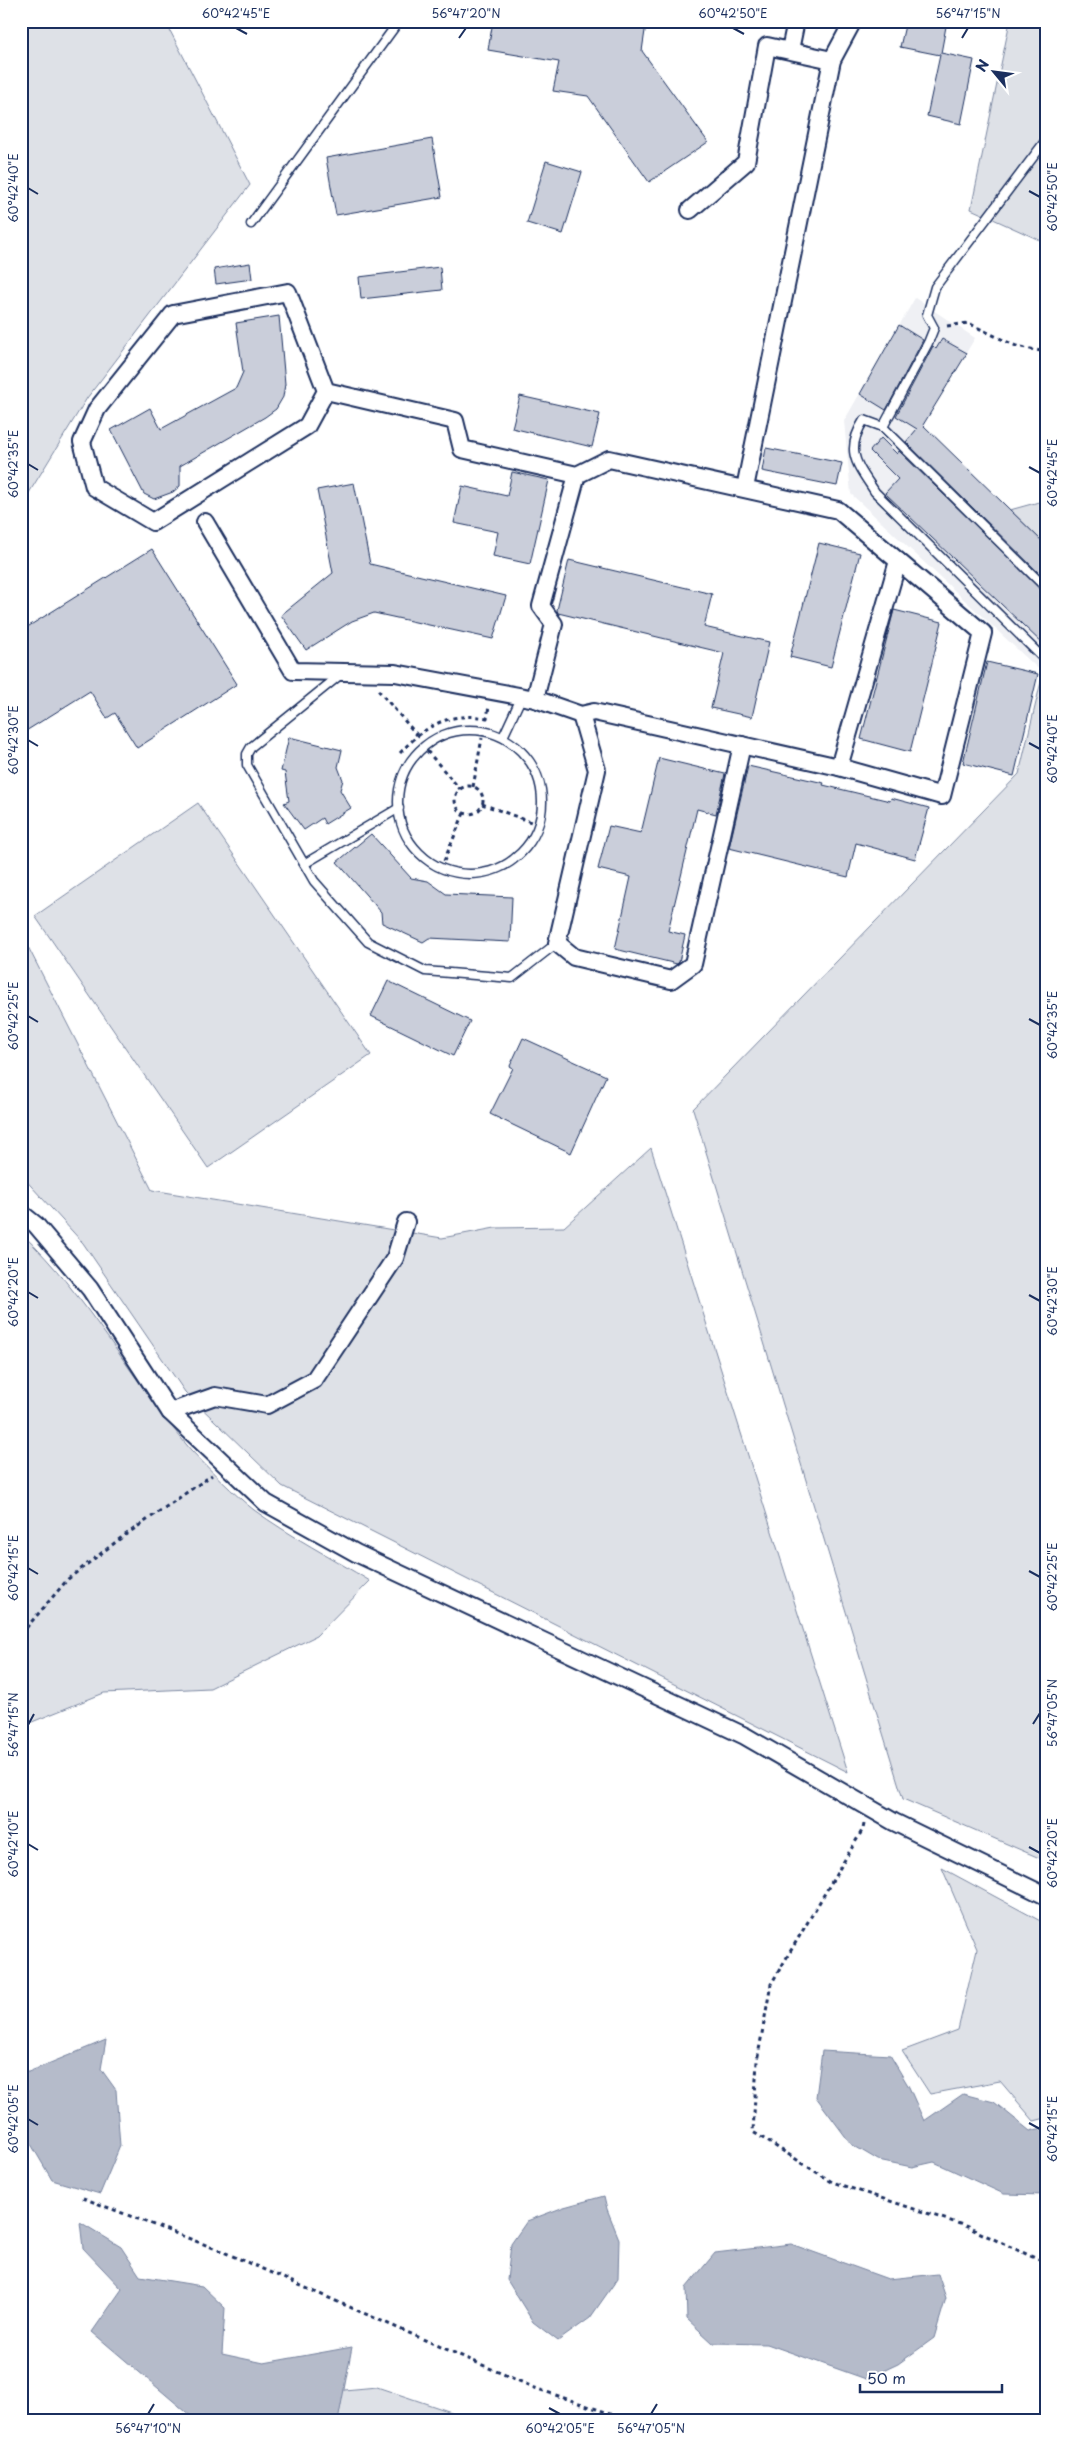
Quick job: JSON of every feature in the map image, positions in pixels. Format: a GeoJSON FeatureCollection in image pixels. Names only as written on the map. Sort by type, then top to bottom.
{"type":"FeatureCollection","features":[{"type":"Feature","properties":{"kind":"street"},"geometry":{"type":"LineString","coordinates":[[790,50],[796,21]]}},
{"type":"Feature","properties":{"kind":"street"},"geometry":{"type":"LineString","coordinates":[[745,488],[832,60],[853,21]]}},
{"type":"Feature","properties":{"kind":"street"},"geometry":{"type":"LineString","coordinates":[[690,210],[746,162],[767,46],[832,60]]}},
{"type":"Feature","properties":{"kind":"street"},"geometry":{"type":"LineString","coordinates":[[288,292],[326,392],[307,426],[153,522],[94,487],[82,442],[97,409],[173,314],[288,292]]}},
{"type":"Feature","properties":{"kind":"street"},"geometry":{"type":"LineString","coordinates":[[204,522],[293,670],[395,673],[493,691],[529,698],[581,715],[594,712],[839,767],[942,796],[983,633],[838,510],[610,459],[577,475],[462,448],[455,421],[326,392]]}},
{"type":"Feature","properties":{"kind":"street"},"geometry":{"type":"LineString","coordinates":[[529,698],[554,624],[541,606],[577,475]]}},
{"type":"Feature","properties":{"kind":"street"},"geometry":{"type":"LineString","coordinates":[[839,767],[898,561]]}},
{"type":"Feature","properties":{"kind":"street"},"geometry":{"type":"LineString","coordinates":[[581,715],[597,770],[557,943],[574,956],[671,980],[693,964],[742,745]]}},
{"type":"Feature","properties":{"kind":"street"},"geometry":{"type":"LineString","coordinates":[[21,1213],[36,1225],[90,1290],[170,1412],[266,1503],[356,1553],[745,1736],[894,1822],[1046,1896]]}},
{"type":"Feature","properties":{"kind":"street"},"geometry":{"type":"LineString","coordinates":[[170,1412],[215,1396],[267,1406],[314,1380],[395,1258],[406,1222]]}},
{"type":"Feature","properties":{"kind":"lane"},"geometry":{"type":"LineString","coordinates":[[251,224],[399,21]]}},
{"type":"Feature","properties":{"kind":"lane"},"geometry":{"type":"LineString","coordinates":[[883,428],[934,328],[927,315],[935,287],[1046,140]]}},
{"type":"Feature","properties":{"kind":"lane"},"geometry":{"type":"LineString","coordinates":[[1046,588],[883,428],[864,420],[854,436],[855,461],[875,492],[1046,661]]}},
{"type":"Feature","properties":{"kind":"lane"},"geometry":{"type":"LineString","coordinates":[[344,672],[251,747],[247,754],[246,765],[314,881],[368,942],[424,970],[512,978],[557,943]]}},
{"type":"Feature","properties":{"kind":"lane"},"geometry":{"type":"LineString","coordinates":[[503,737],[529,698]]}},
{"type":"Feature","properties":{"kind":"lane"},"geometry":{"type":"LineString","coordinates":[[463,729],[484,730],[503,737],[522,750],[536,770],[542,793],[541,816],[533,839],[518,857],[497,869],[474,874],[451,872],[429,862],[412,845],[401,824],[399,808],[401,780],[410,761],[424,746],[442,734],[463,729]]}},
{"type":"Feature","properties":{"kind":"lane"},"geometry":{"type":"LineString","coordinates":[[304,864],[399,808]]}},
{"type":"Feature","properties":{"kind":"path"},"geometry":{"type":"LineString","coordinates":[[934,328],[968,323],[1016,346],[1046,352]]}},
{"type":"Feature","properties":{"kind":"path"},"geometry":{"type":"LineString","coordinates":[[363,672],[416,735]]}},
{"type":"Feature","properties":{"kind":"path"},"geometry":{"type":"LineString","coordinates":[[400,753],[416,735],[444,720],[468,715],[487,718],[493,691]]}},
{"type":"Feature","properties":{"kind":"path"},"geometry":{"type":"LineString","coordinates":[[473,787],[482,738]]}},
{"type":"Feature","properties":{"kind":"path"},"geometry":{"type":"LineString","coordinates":[[427,751],[460,789]]}},
{"type":"Feature","properties":{"kind":"path"},"geometry":{"type":"LineString","coordinates":[[473,787],[480,792],[482,804],[476,812],[464,813],[459,810],[455,801],[460,789],[473,787]]}},
{"type":"Feature","properties":{"kind":"path"},"geometry":{"type":"LineString","coordinates":[[482,804],[530,822]]}},
{"type":"Feature","properties":{"kind":"path"},"geometry":{"type":"LineString","coordinates":[[444,861],[464,813]]}},
{"type":"Feature","properties":{"kind":"path"},"geometry":{"type":"LineString","coordinates":[[21,1634],[68,1579],[120,1538],[225,1466]]}},
{"type":"Feature","properties":{"kind":"path"},"geometry":{"type":"LineString","coordinates":[[866,1806],[863,1829],[771,1984],[756,2062],[754,2132],[832,2182],[963,2225],[1046,2263]]}},
{"type":"Feature","properties":{"kind":"path"},"geometry":{"type":"LineString","coordinates":[[83,2198],[219,2250],[535,2388],[617,2416],[639,2421]]}},
{"type":"Feature","properties":{"kind":"shaded area"},"geometry":{"type":"Polygon","coordinates":[[[21,21],[165,21],[250,185],[87,398],[21,506],[21,21]]]}},
{"type":"Feature","properties":{"kind":"shaded area"},"geometry":{"type":"Polygon","coordinates":[[[1010,21],[1046,21],[1046,243],[971,209],[1010,21]]]}},
{"type":"Feature","properties":{"kind":"shaded area"},"geometry":{"type":"Polygon","coordinates":[[[915,298],[975,338],[923,425],[1046,545],[1046,676],[851,494],[844,421],[915,298]]]}},
{"type":"Feature","properties":{"kind":"shaded area"},"geometry":{"type":"Polygon","coordinates":[[[1046,500],[1046,545],[1010,510],[1046,500]]]}},
{"type":"Feature","properties":{"kind":"shaded area"},"geometry":{"type":"Polygon","coordinates":[[[1043,673],[1046,676],[1044,1860],[903,1799],[693,1109],[1019,774],[1043,673]]]}},
{"type":"Feature","properties":{"kind":"shaded area"},"geometry":{"type":"Polygon","coordinates":[[[198,803],[371,1055],[208,1168],[35,916],[198,803]]]}},
{"type":"Feature","properties":{"kind":"shaded area"},"geometry":{"type":"Polygon","coordinates":[[[21,933],[152,1190],[442,1238],[495,1228],[564,1227],[651,1148],[848,1772],[282,1486],[185,1392],[83,1243],[21,1175],[21,933]]]}},
{"type":"Feature","properties":{"kind":"shaded area"},"geometry":{"type":"Polygon","coordinates":[[[21,1233],[68,1284],[169,1423],[213,1473],[268,1520],[370,1581],[316,1636],[210,1688],[104,1693],[27,1724],[21,1724],[21,1233]]]}},
{"type":"Feature","properties":{"kind":"shaded area"},"geometry":{"type":"Polygon","coordinates":[[[942,1868],[1046,1924],[1046,2118],[1034,2121],[1000,2081],[930,2094],[902,2051],[958,2030],[977,1949],[942,1868]]]}},
{"type":"Feature","properties":{"kind":"shaded area"},"geometry":{"type":"Polygon","coordinates":[[[377,2387],[478,2421],[256,2421],[268,2397],[377,2387]]]}},
{"type":"Feature","properties":{"kind":"water"},"geometry":{"type":"Polygon","coordinates":[[[106,2040],[101,2069],[116,2090],[120,2146],[100,2194],[52,2180],[21,2127],[21,2075],[106,2040]]]}},
{"type":"Feature","properties":{"kind":"water"},"geometry":{"type":"Polygon","coordinates":[[[822,2051],[890,2055],[909,2087],[924,2121],[963,2094],[994,2102],[1030,2131],[1046,2127],[1046,2195],[1004,2194],[934,2162],[912,2167],[878,2160],[851,2144],[816,2097],[822,2051]]]}},
{"type":"Feature","properties":{"kind":"water"},"geometry":{"type":"Polygon","coordinates":[[[604,2196],[619,2239],[618,2278],[590,2318],[558,2341],[533,2322],[507,2280],[511,2244],[527,2221],[564,2207],[604,2196]]]}},
{"type":"Feature","properties":{"kind":"water"},"geometry":{"type":"Polygon","coordinates":[[[80,2222],[121,2247],[140,2276],[202,2286],[225,2308],[222,2354],[264,2363],[352,2347],[338,2421],[205,2421],[192,2417],[92,2332],[122,2289],[83,2248],[80,2222]]]}},
{"type":"Feature","properties":{"kind":"water"},"geometry":{"type":"Polygon","coordinates":[[[791,2244],[888,2279],[938,2274],[946,2298],[934,2338],[898,2364],[866,2379],[767,2344],[713,2343],[687,2319],[686,2288],[715,2253],[791,2244]]]}},
{"type":"Feature","properties":{"kind":"building"},"geometry":{"type":"Polygon","coordinates":[[[493,21],[624,21],[646,24],[642,51],[708,142],[649,182],[588,96],[553,91],[559,62],[488,50],[493,21]]]}},
{"type":"Feature","properties":{"kind":"building"},"geometry":{"type":"Polygon","coordinates":[[[906,21],[947,21],[941,53],[974,60],[961,124],[927,116],[940,55],[900,47],[906,21]]]}},
{"type":"Feature","properties":{"kind":"building"},"geometry":{"type":"Polygon","coordinates":[[[432,139],[442,197],[336,215],[326,158],[432,139]]]}},
{"type":"Feature","properties":{"kind":"building"},"geometry":{"type":"Polygon","coordinates":[[[546,161],[582,172],[563,234],[527,223],[546,161]]]}},
{"type":"Feature","properties":{"kind":"building"},"geometry":{"type":"Polygon","coordinates":[[[250,263],[252,279],[216,284],[214,269],[250,263]]]}},
{"type":"Feature","properties":{"kind":"building"},"geometry":{"type":"Polygon","coordinates":[[[440,267],[442,290],[361,299],[359,277],[440,267]]]}},
{"type":"Feature","properties":{"kind":"building"},"geometry":{"type":"Polygon","coordinates":[[[279,316],[285,384],[283,397],[276,409],[180,466],[180,486],[173,492],[154,499],[144,494],[111,430],[150,408],[161,429],[236,388],[243,372],[236,323],[279,316]]]}},
{"type":"Feature","properties":{"kind":"building"},"geometry":{"type":"Polygon","coordinates":[[[899,325],[923,340],[886,410],[860,394],[899,325]]]}},
{"type":"Feature","properties":{"kind":"building"},"geometry":{"type":"Polygon","coordinates":[[[942,339],[967,353],[923,425],[1046,545],[1046,580],[906,442],[917,429],[896,416],[933,346],[936,349],[942,339]]]}},
{"type":"Feature","properties":{"kind":"building"},"geometry":{"type":"Polygon","coordinates":[[[520,396],[600,414],[592,447],[512,428],[520,396]]]}},
{"type":"Feature","properties":{"kind":"building"},"geometry":{"type":"Polygon","coordinates":[[[881,438],[897,454],[899,451],[1046,594],[1046,647],[885,493],[898,479],[870,451],[881,438]]]}},
{"type":"Feature","properties":{"kind":"building"},"geometry":{"type":"Polygon","coordinates":[[[766,448],[842,463],[837,486],[762,471],[766,448]]]}},
{"type":"Feature","properties":{"kind":"building"},"geometry":{"type":"Polygon","coordinates":[[[512,472],[549,480],[530,564],[493,556],[498,532],[454,523],[462,486],[507,496],[512,472]]]}},
{"type":"Feature","properties":{"kind":"building"},"geometry":{"type":"Polygon","coordinates":[[[354,483],[370,564],[506,596],[493,639],[374,613],[352,621],[306,650],[281,615],[333,573],[317,490],[354,483]]]}},
{"type":"Feature","properties":{"kind":"building"},"geometry":{"type":"Polygon","coordinates":[[[819,543],[860,553],[831,667],[790,657],[819,543]]]}},
{"type":"Feature","properties":{"kind":"building"},"geometry":{"type":"Polygon","coordinates":[[[152,549],[237,684],[137,748],[115,713],[107,718],[90,691],[21,734],[21,631],[152,549]]]}},
{"type":"Feature","properties":{"kind":"building"},"geometry":{"type":"Polygon","coordinates":[[[569,560],[712,594],[704,627],[769,642],[752,717],[711,708],[724,653],[558,613],[557,610],[569,560]]]}},
{"type":"Feature","properties":{"kind":"building"},"geometry":{"type":"Polygon","coordinates":[[[894,610],[942,622],[910,752],[861,739],[894,610]]]}},
{"type":"Feature","properties":{"kind":"building"},"geometry":{"type":"Polygon","coordinates":[[[987,662],[1038,674],[1014,776],[963,763],[987,662]]]}},
{"type":"Feature","properties":{"kind":"building"},"geometry":{"type":"Polygon","coordinates":[[[289,737],[342,750],[338,767],[343,780],[340,790],[351,808],[325,824],[322,818],[304,830],[284,803],[289,801],[285,772],[281,771],[289,737]]]}},
{"type":"Feature","properties":{"kind":"building"},"geometry":{"type":"Polygon","coordinates":[[[659,758],[725,774],[716,814],[697,809],[668,931],[685,935],[677,964],[615,949],[631,877],[598,869],[609,826],[641,833],[659,758]]]}},
{"type":"Feature","properties":{"kind":"building"},"geometry":{"type":"Polygon","coordinates":[[[748,766],[824,783],[823,785],[890,801],[891,798],[929,808],[915,859],[856,843],[848,877],[729,848],[748,766]]]}},
{"type":"Feature","properties":{"kind":"building"},"geometry":{"type":"Polygon","coordinates":[[[371,834],[411,878],[428,881],[446,894],[512,897],[510,942],[429,938],[423,942],[382,923],[381,912],[337,862],[371,834]]]}},
{"type":"Feature","properties":{"kind":"building"},"geometry":{"type":"Polygon","coordinates":[[[388,981],[470,1021],[453,1056],[371,1016],[388,981]]]}},
{"type":"Feature","properties":{"kind":"building"},"geometry":{"type":"Polygon","coordinates":[[[523,1038],[606,1076],[571,1153],[490,1114],[513,1068],[510,1066],[523,1038]]]}}]}
